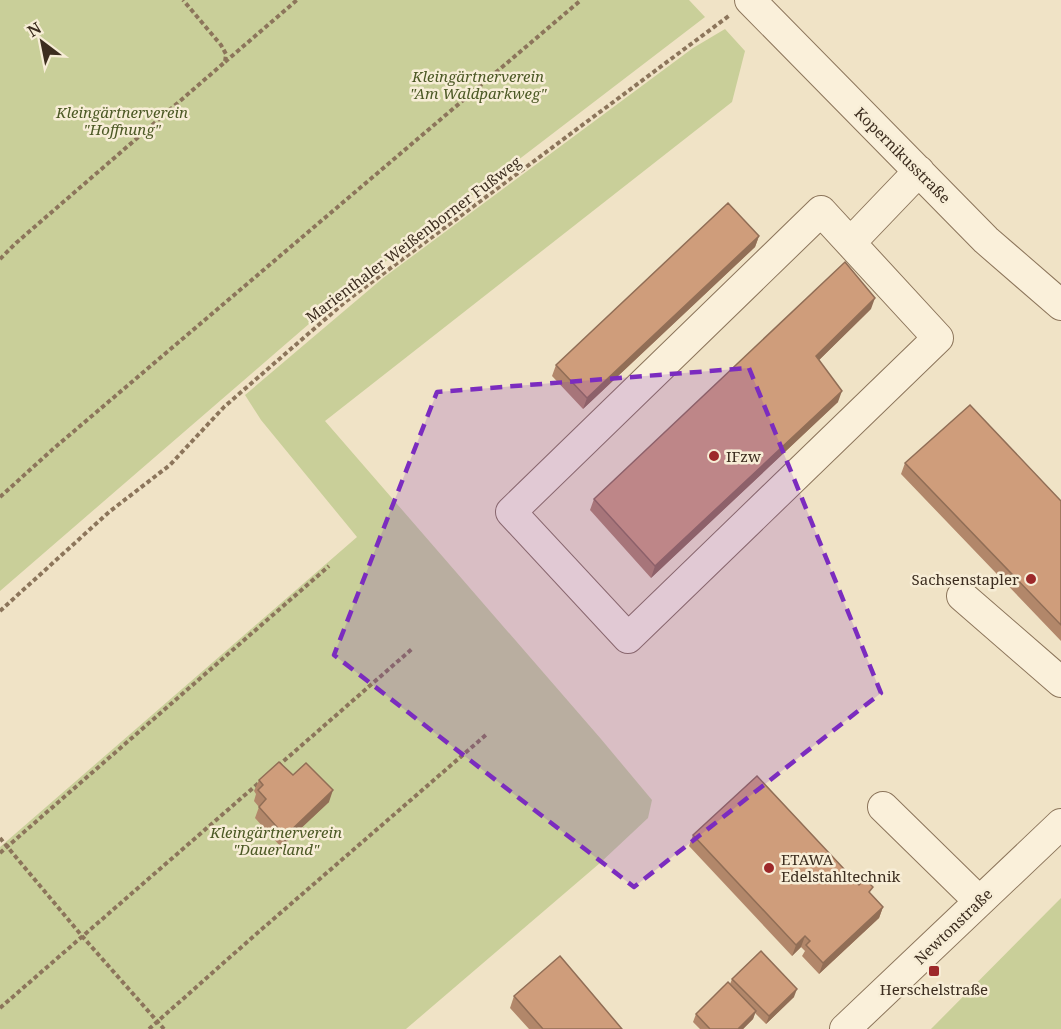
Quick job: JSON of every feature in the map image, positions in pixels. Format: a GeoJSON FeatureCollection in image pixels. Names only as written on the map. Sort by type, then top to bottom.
{"type":"FeatureCollection","features":[{"type":"Feature","properties":{"kind":"street","name":"Kopernikusstraße"},"geometry":{"type":"LineString","coordinates":[[742,6],[919,171],[986,240],[1061,305]]}},
{"type":"Feature","properties":{"kind":"street"},"geometry":{"type":"LineString","coordinates":[[850,242],[919,171]]}},
{"type":"Feature","properties":{"kind":"street"},"geometry":{"type":"LineString","coordinates":[[821,212],[850,242],[938,338],[628,638],[511,512],[821,212]]}},
{"type":"Feature","properties":{"kind":"street"},"geometry":{"type":"LineString","coordinates":[[962,596],[1061,682]]}},
{"type":"Feature","properties":{"kind":"street"},"geometry":{"type":"LineString","coordinates":[[883,807],[979,901]]}},
{"type":"Feature","properties":{"kind":"street","name":"Newtonstraße"},"geometry":{"type":"LineString","coordinates":[[845,1029],[1061,824]]}},
{"type":"Feature","properties":{"kind":"path"},"geometry":{"type":"LineString","coordinates":[[183,0],[221,45],[226,54],[225,62]]}},
{"type":"Feature","properties":{"kind":"path"},"geometry":{"type":"LineString","coordinates":[[0,259],[297,0]]}},
{"type":"Feature","properties":{"kind":"path"},"geometry":{"type":"LineString","coordinates":[[0,497],[53,449],[364,187],[581,0]]}},
{"type":"Feature","properties":{"kind":"path","name":"Marienthaler Weißenborner Fußweg"},"geometry":{"type":"LineString","coordinates":[[0,611],[109,512],[170,465],[224,407],[345,302],[742,6]]}},
{"type":"Feature","properties":{"kind":"path"},"geometry":{"type":"LineString","coordinates":[[0,853],[329,566]]}},
{"type":"Feature","properties":{"kind":"path"},"geometry":{"type":"LineString","coordinates":[[275,768],[413,648]]}},
{"type":"Feature","properties":{"kind":"path"},"geometry":{"type":"LineString","coordinates":[[149,1029],[487,734]]}},
{"type":"Feature","properties":{"kind":"path"},"geometry":{"type":"LineString","coordinates":[[0,1008],[268,775]]}},
{"type":"Feature","properties":{"kind":"path"},"geometry":{"type":"LineString","coordinates":[[0,838],[164,1029]]}},
{"type":"Feature","properties":{"kind":"highlighted area"},"geometry":{"type":"Polygon","coordinates":[[[749,368],[881,693],[634,887],[334,655],[437,392],[749,368]]]}},
{"type":"Feature","properties":{"kind":"green space"},"geometry":{"type":"Polygon","coordinates":[[[0,0],[689,0],[705,17],[347,291],[0,591],[0,0]]]}},
{"type":"Feature","properties":{"kind":"green space","name":"Kleingärtnerverein \"Dauerland\""},"geometry":{"type":"Polygon","coordinates":[[[725,29],[745,51],[732,102],[325,421],[652,800],[648,818],[600,863],[406,1029],[0,1029],[0,847],[357,537],[261,420],[245,395],[383,278],[693,48],[725,29]]]}},
{"type":"Feature","properties":{"kind":"green space"},"geometry":{"type":"Polygon","coordinates":[[[1061,898],[1061,1029],[931,1029],[1061,898]]]}},
{"type":"Feature","properties":{"kind":"building"},"geometry":{"type":"Polygon","coordinates":[[[728,203],[759,236],[587,398],[556,365],[728,203]]]}},
{"type":"Feature","properties":{"kind":"building","name":"IFzw"},"geometry":{"type":"Polygon","coordinates":[[[845,262],[875,298],[816,356],[842,391],[655,566],[594,499],[845,262]]]}},
{"type":"Feature","properties":{"kind":"building","name":"Sachsenstapler"},"geometry":{"type":"Polygon","coordinates":[[[970,405],[1061,501],[1061,625],[905,463],[970,405]]]}},
{"type":"Feature","properties":{"kind":"building"},"geometry":{"type":"Polygon","coordinates":[[[279,762],[293,775],[306,763],[333,790],[285,836],[259,807],[266,799],[258,790],[263,785],[259,780],[279,762]]]}},
{"type":"Feature","properties":{"kind":"building","name":"ETAWA Edelstahltechnik"},"geometry":{"type":"Polygon","coordinates":[[[757,776],[859,885],[865,879],[873,887],[869,892],[883,907],[823,963],[806,945],[810,941],[805,936],[796,945],[693,835],[757,776]]]}},
{"type":"Feature","properties":{"kind":"building"},"geometry":{"type":"Polygon","coordinates":[[[761,951],[797,989],[769,1016],[732,979],[761,951]]]}},
{"type":"Feature","properties":{"kind":"building"},"geometry":{"type":"Polygon","coordinates":[[[560,956],[622,1029],[543,1029],[514,996],[560,956]]]}},
{"type":"Feature","properties":{"kind":"building"},"geometry":{"type":"Polygon","coordinates":[[[728,982],[756,1011],[738,1029],[710,1029],[696,1014],[728,982]]]}},
{"type":"Feature","properties":{"kind":"place","name":"IFzw"},"geometry":{"type":"Point","coordinates":[714,456]}},
{"type":"Feature","properties":{"kind":"place","name":"Sachsenstapler"},"geometry":{"type":"Point","coordinates":[1031,579]}},
{"type":"Feature","properties":{"kind":"place","name":"ETAWA Edelstahltechnik"},"geometry":{"type":"Point","coordinates":[769,868]}},
{"type":"Feature","properties":{"kind":"place","name":"Herschelstraße"},"geometry":{"type":"Point","coordinates":[934,971]}},
{"type":"Feature","properties":{"kind":"park label","name":"Kleingärtnerverein \"Am Waldparkweg\""},"geometry":{"type":"Point","coordinates":[478,84]}},
{"type":"Feature","properties":{"kind":"park label","name":"Kleingärtnerverein \"Hoffnung\""},"geometry":{"type":"Point","coordinates":[122,120]}}]}
